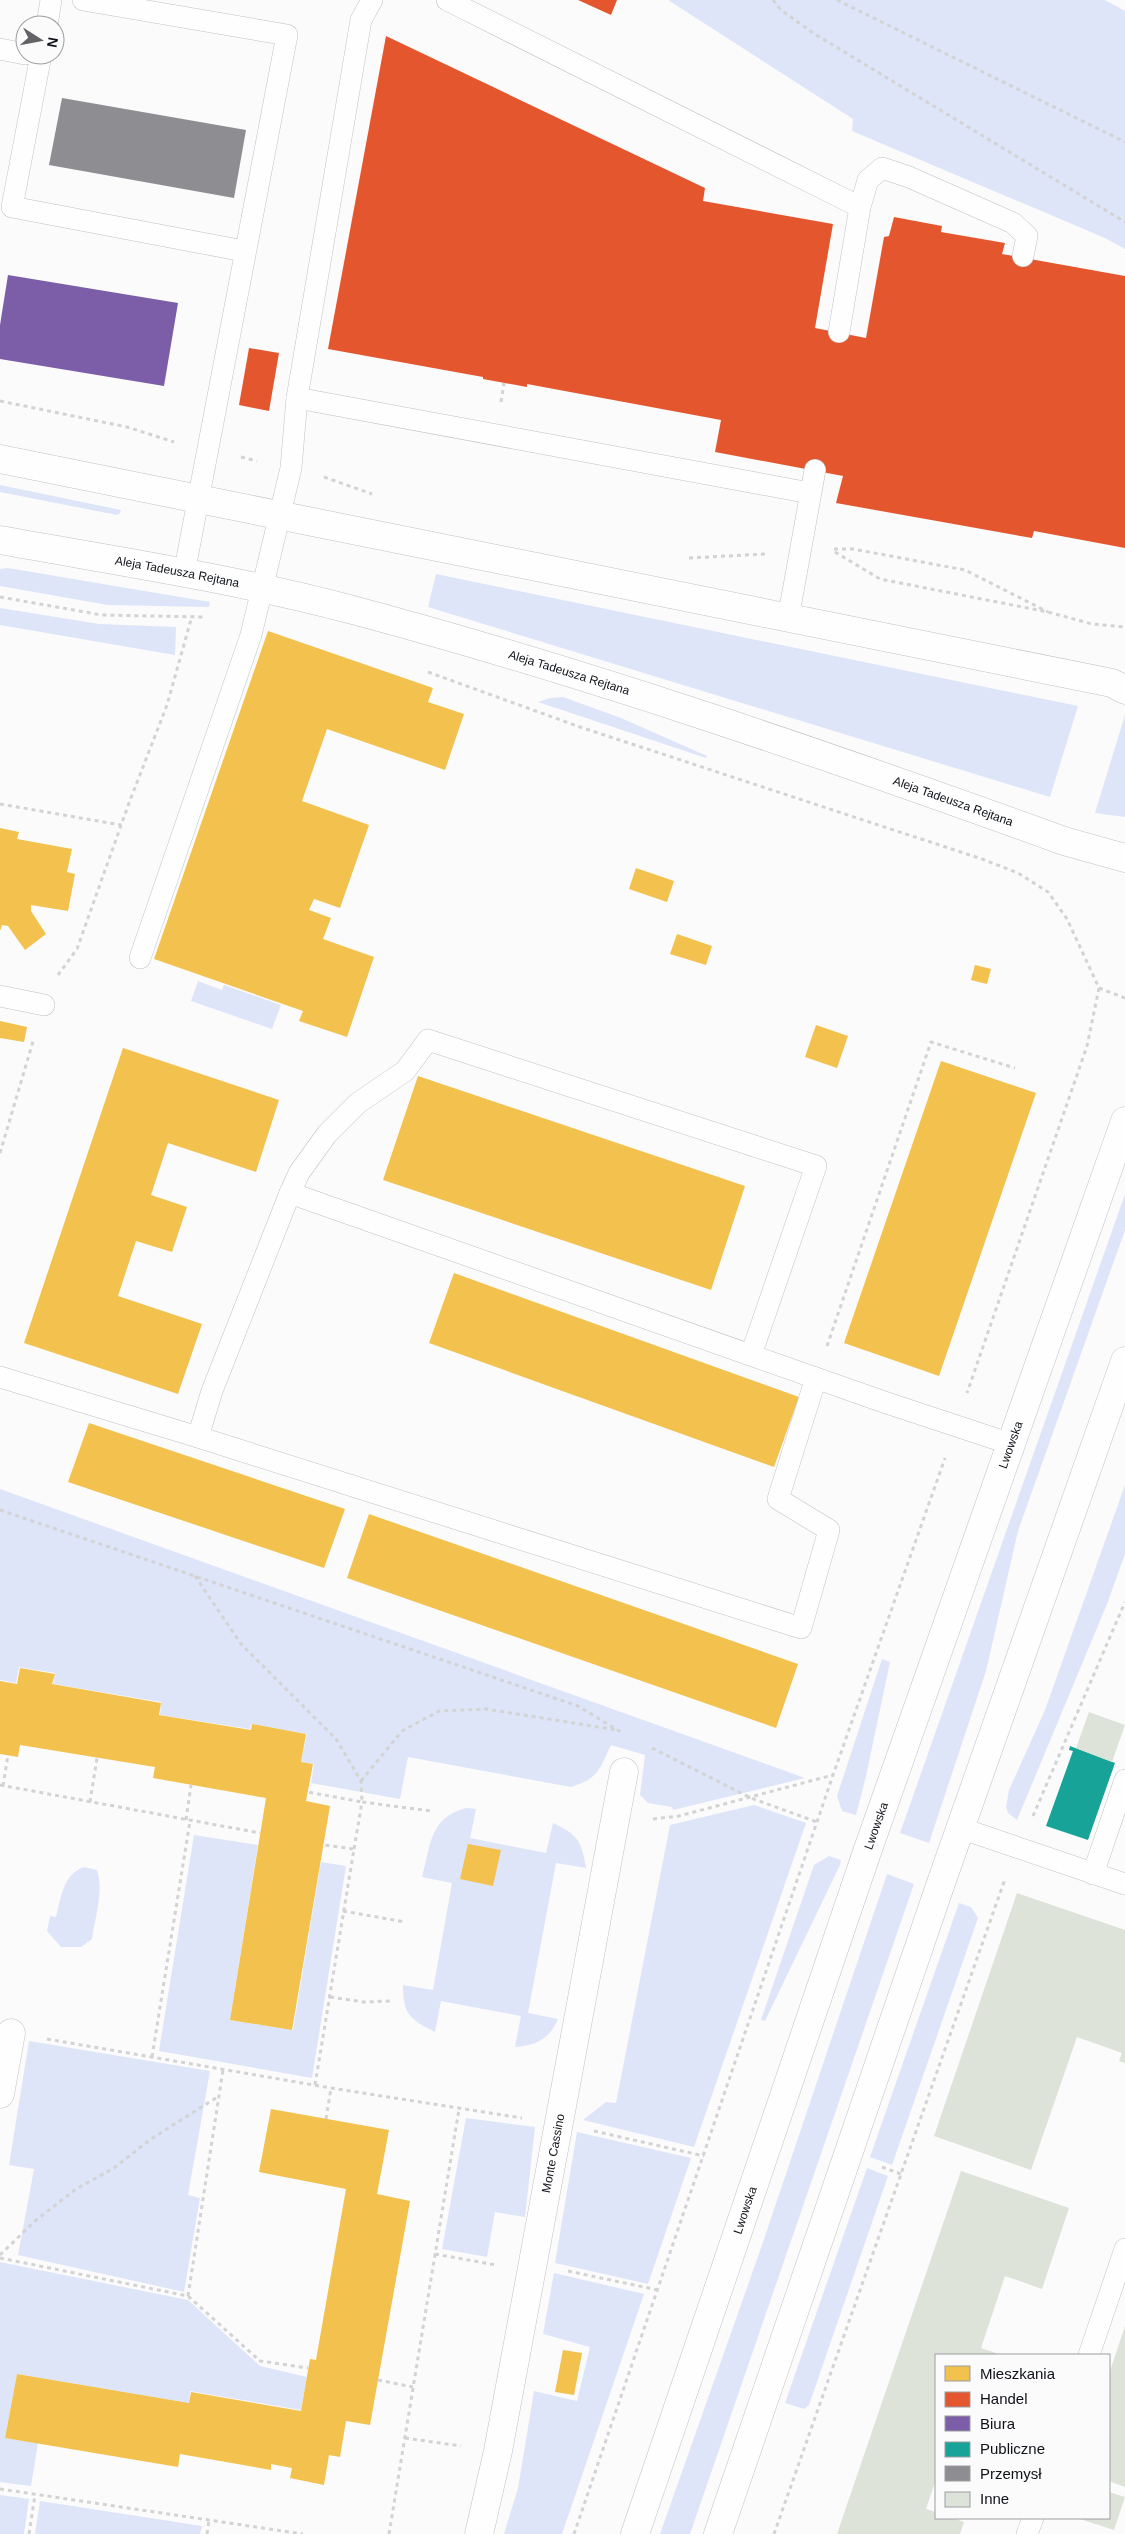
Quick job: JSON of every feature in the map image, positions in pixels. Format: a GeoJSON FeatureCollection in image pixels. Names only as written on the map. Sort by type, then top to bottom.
{"type":"FeatureCollection","features":[{"type":"Feature","properties":{"kind":"main road"},"geometry":{"type":"LineString","coordinates":[[0,459],[1121,685]]}},
{"type":"Feature","properties":{"kind":"main road","name":"Aleja Tadeusza Rejtana"},"geometry":{"type":"LineString","coordinates":[[0,540],[262,589],[350,610],[667,704],[1064,841],[1125,858]]}},
{"type":"Feature","properties":{"kind":"main road","name":"Lwowska"},"geometry":{"type":"LineString","coordinates":[[635,2534],[867,1852],[1125,1121]]}},
{"type":"Feature","properties":{"kind":"main road"},"geometry":{"type":"LineString","coordinates":[[718,2534],[960,1828],[1125,1360]]}},
{"type":"Feature","properties":{"kind":"main road","name":"Monte Cassino"},"geometry":{"type":"LineString","coordinates":[[480,2534],[498,2451],[624,1772]]}},
{"type":"Feature","properties":{"kind":"main road"},"geometry":{"type":"LineString","coordinates":[[0,2094],[11,2033]]}},
{"type":"Feature","properties":{"kind":"lane"},"geometry":{"type":"LineString","coordinates":[[49,15],[51,0]]}},
{"type":"Feature","properties":{"kind":"lane"},"geometry":{"type":"LineString","coordinates":[[83,0],[287,35],[244,250],[209,450],[184,574]]}},
{"type":"Feature","properties":{"kind":"lane"},"geometry":{"type":"LineString","coordinates":[[140,958],[255,619],[280,516],[291,468],[298,398],[361,20],[372,0]]}},
{"type":"Feature","properties":{"kind":"lane"},"geometry":{"type":"LineString","coordinates":[[447,0],[860,207]]}},
{"type":"Feature","properties":{"kind":"lane"},"geometry":{"type":"LineString","coordinates":[[0,49],[15,52]]}},
{"type":"Feature","properties":{"kind":"lane"},"geometry":{"type":"LineString","coordinates":[[33,65],[12,207],[244,250]]}},
{"type":"Feature","properties":{"kind":"lane"},"geometry":{"type":"LineString","coordinates":[[839,332],[860,207],[868,180],[882,168],[917,180],[1013,223],[1027,236],[1023,256]]}},
{"type":"Feature","properties":{"kind":"lane"},"geometry":{"type":"LineString","coordinates":[[298,398],[810,493]]}},
{"type":"Feature","properties":{"kind":"lane"},"geometry":{"type":"LineString","coordinates":[[788,619],[815,470]]}},
{"type":"Feature","properties":{"kind":"lane"},"geometry":{"type":"LineString","coordinates":[[0,996],[44,1005]]}},
{"type":"Feature","properties":{"kind":"lane"},"geometry":{"type":"LineString","coordinates":[[198,1437],[212,1391],[299,1173],[327,1134],[358,1103],[405,1071],[428,1040],[816,1166],[751,1355]]}},
{"type":"Feature","properties":{"kind":"lane"},"geometry":{"type":"LineString","coordinates":[[290,1193],[816,1378],[1011,1444]]}},
{"type":"Feature","properties":{"kind":"lane"},"geometry":{"type":"LineString","coordinates":[[0,1377],[198,1437],[801,1628],[829,1530],[778,1499],[816,1378]]}},
{"type":"Feature","properties":{"kind":"lane"},"geometry":{"type":"LineString","coordinates":[[1093,1874],[1125,1780]]}},
{"type":"Feature","properties":{"kind":"lane"},"geometry":{"type":"LineString","coordinates":[[960,1828],[1125,1884]]}},
{"type":"Feature","properties":{"kind":"lane"},"geometry":{"type":"LineString","coordinates":[[1089,2354],[1125,2249]]}},
{"type":"Feature","properties":{"kind":"lane"},"geometry":{"type":"LineString","coordinates":[[1027,2534],[1033,2519]]}},
{"type":"Feature","properties":{"kind":"path"},"geometry":{"type":"LineString","coordinates":[[773,0],[781,10],[813,33],[1125,222]]}},
{"type":"Feature","properties":{"kind":"path"},"geometry":{"type":"LineString","coordinates":[[837,0],[1125,142]]}},
{"type":"Feature","properties":{"kind":"path"},"geometry":{"type":"LineString","coordinates":[[0,401],[127,427],[183,445],[291,468],[340,481],[380,496]]}},
{"type":"Feature","properties":{"kind":"path"},"geometry":{"type":"LineString","coordinates":[[685,558],[853,549],[965,570],[1048,612]]}},
{"type":"Feature","properties":{"kind":"path"},"geometry":{"type":"LineString","coordinates":[[843,555],[880,579],[1048,612],[1092,624],[1125,627]]}},
{"type":"Feature","properties":{"kind":"path"},"geometry":{"type":"LineString","coordinates":[[0,597],[102,615],[255,619]]}},
{"type":"Feature","properties":{"kind":"path"},"geometry":{"type":"LineString","coordinates":[[0,1153],[44,1005],[53,981],[77,949],[120,825],[167,705],[192,616]]}},
{"type":"Feature","properties":{"kind":"path"},"geometry":{"type":"LineString","coordinates":[[423,670],[580,727],[1018,873],[1048,892],[1067,919],[1099,988],[1125,998]]}},
{"type":"Feature","properties":{"kind":"path"},"geometry":{"type":"LineString","coordinates":[[0,804],[120,825]]}},
{"type":"Feature","properties":{"kind":"path"},"geometry":{"type":"LineString","coordinates":[[816,1378],[931,1042],[1015,1068]]}},
{"type":"Feature","properties":{"kind":"path"},"geometry":{"type":"LineString","coordinates":[[0,1510],[578,1706],[630,1737]]}},
{"type":"Feature","properties":{"kind":"path"},"geometry":{"type":"LineString","coordinates":[[194,1576],[241,1644],[336,1739],[361,1781],[362,1802],[315,2085]]}},
{"type":"Feature","properties":{"kind":"path"},"geometry":{"type":"LineString","coordinates":[[774,2534],[997,1900],[1125,1602]]}},
{"type":"Feature","properties":{"kind":"path"},"geometry":{"type":"LineString","coordinates":[[361,1781],[402,1731],[439,1711],[486,1709],[620,1731]]}},
{"type":"Feature","properties":{"kind":"path"},"geometry":{"type":"LineString","coordinates":[[644,1744],[751,1798],[817,1822]]}},
{"type":"Feature","properties":{"kind":"path"},"geometry":{"type":"LineString","coordinates":[[8,1755],[1,1786],[260,1833]]}},
{"type":"Feature","properties":{"kind":"path"},"geometry":{"type":"LineString","coordinates":[[90,1802],[98,1758]]}},
{"type":"Feature","properties":{"kind":"path"},"geometry":{"type":"LineString","coordinates":[[615,1822],[679,1816],[751,1798],[833,1774]]}},
{"type":"Feature","properties":{"kind":"path"},"geometry":{"type":"LineString","coordinates":[[152,2057],[188,1820],[191,1785]]}},
{"type":"Feature","properties":{"kind":"path"},"geometry":{"type":"LineString","coordinates":[[308,1792],[362,1802],[431,1811]]}},
{"type":"Feature","properties":{"kind":"path"},"geometry":{"type":"LineString","coordinates":[[324,1845],[354,1849]]}},
{"type":"Feature","properties":{"kind":"path"},"geometry":{"type":"LineString","coordinates":[[574,2534],[806,1856]]}},
{"type":"Feature","properties":{"kind":"path"},"geometry":{"type":"LineString","coordinates":[[343,1911],[405,1922]]}},
{"type":"Feature","properties":{"kind":"path"},"geometry":{"type":"LineString","coordinates":[[330,1996],[364,2002],[391,2001]]}},
{"type":"Feature","properties":{"kind":"path"},"geometry":{"type":"LineString","coordinates":[[11,2033],[331,2088],[558,2123],[704,2156]]}},
{"type":"Feature","properties":{"kind":"path"},"geometry":{"type":"LineString","coordinates":[[188,2296],[223,2070]]}},
{"type":"Feature","properties":{"kind":"path"},"geometry":{"type":"LineString","coordinates":[[326,2119],[331,2088]]}},
{"type":"Feature","properties":{"kind":"path"},"geometry":{"type":"LineString","coordinates":[[0,2256],[35,2221],[76,2189],[114,2168],[151,2139],[219,2096]]}},
{"type":"Feature","properties":{"kind":"path"},"geometry":{"type":"LineString","coordinates":[[389,2534],[459,2109]]}},
{"type":"Feature","properties":{"kind":"path"},"geometry":{"type":"LineString","coordinates":[[435,2254],[531,2267],[658,2290]]}},
{"type":"Feature","properties":{"kind":"path"},"geometry":{"type":"LineString","coordinates":[[0,2256],[188,2296],[260,2361],[308,2368]]}},
{"type":"Feature","properties":{"kind":"path"},"geometry":{"type":"LineString","coordinates":[[378,2380],[414,2386]]}},
{"type":"Feature","properties":{"kind":"path"},"geometry":{"type":"LineString","coordinates":[[405,2438],[498,2451]]}},
{"type":"Feature","properties":{"kind":"path"},"geometry":{"type":"LineString","coordinates":[[0,2490],[303,2534]]}},
{"type":"Feature","properties":{"kind":"path"},"geometry":{"type":"LineString","coordinates":[[29,2534],[36,2495]]}},
{"type":"Feature","properties":{"kind":"path"},"geometry":{"type":"LineString","coordinates":[[206,2534],[209,2520]]}},
{"type":"Feature","properties":{"kind":"shaded area"},"geometry":{"type":"Polygon","coordinates":[[[668,0],[1105,0],[1125,11],[1125,249],[1105,238],[852,131],[853,119],[668,0]]]}},
{"type":"Feature","properties":{"kind":"shaded area"},"geometry":{"type":"Polygon","coordinates":[[[0,485],[121,510],[117,515],[0,492],[0,485]]]}},
{"type":"Feature","properties":{"kind":"shaded area"},"geometry":{"type":"Polygon","coordinates":[[[8,568],[210,602],[209,607],[108,605],[0,586],[0,569],[8,568]]]}},
{"type":"Feature","properties":{"kind":"shaded area"},"geometry":{"type":"Polygon","coordinates":[[[436,574],[1078,706],[1050,797],[428,607],[436,574]]]}},
{"type":"Feature","properties":{"kind":"shaded area"},"geometry":{"type":"Polygon","coordinates":[[[0,608],[99,624],[176,627],[175,655],[0,625],[0,608]]]}},
{"type":"Feature","properties":{"kind":"shaded area"},"geometry":{"type":"Polygon","coordinates":[[[563,697],[621,718],[707,756],[706,758],[538,702],[550,698],[563,697]]]}},
{"type":"Feature","properties":{"kind":"shaded area"},"geometry":{"type":"Polygon","coordinates":[[[1125,715],[1125,817],[1095,813],[1125,715]]]}},
{"type":"Feature","properties":{"kind":"shaded area"},"geometry":{"type":"Polygon","coordinates":[[[198,981],[222,990],[224,985],[281,1005],[272,1029],[191,1001],[198,981]]]}},
{"type":"Feature","properties":{"kind":"shaded area"},"geometry":{"type":"Polygon","coordinates":[[[1125,1194],[1125,1230],[1018,1531],[986,1671],[929,1843],[900,1833],[1125,1194]]]}},
{"type":"Feature","properties":{"kind":"shaded area"},"geometry":{"type":"Polygon","coordinates":[[[1125,1485],[1125,1554],[1107,1604],[1017,1820],[1008,1813],[1006,1807],[1009,1790],[1045,1710],[1125,1485]]]}},
{"type":"Feature","properties":{"kind":"shaded area"},"geometry":{"type":"Polygon","coordinates":[[[0,1489],[805,1778],[673,1810],[672,1807],[648,1803],[640,1795],[645,1755],[611,1745],[597,1772],[587,1780],[571,1787],[408,1757],[400,1799],[311,1783],[314,1764],[301,1762],[307,1734],[251,1724],[250,1729],[160,1715],[161,1702],[53,1684],[55,1673],[19,1667],[16,1683],[0,1680],[0,1489]]]}},
{"type":"Feature","properties":{"kind":"shaded area"},"geometry":{"type":"Polygon","coordinates":[[[882,1659],[890,1662],[856,1815],[842,1811],[837,1796],[882,1659]]]}},
{"type":"Feature","properties":{"kind":"shaded area"},"geometry":{"type":"Polygon","coordinates":[[[754,1805],[806,1823],[694,2147],[583,2120],[606,2102],[616,2103],[670,1825],[754,1805]]]}},
{"type":"Feature","properties":{"kind":"shaded area"},"geometry":{"type":"Polygon","coordinates":[[[466,1808],[476,1809],[470,1838],[546,1853],[553,1823],[573,1835],[583,1851],[586,1868],[556,1863],[528,2013],[558,2019],[551,2032],[541,2040],[529,2045],[515,2047],[521,2016],[441,2001],[435,2032],[414,2019],[404,2003],[403,1985],[433,1990],[452,1883],[422,1877],[430,1844],[438,1826],[454,1813],[466,1808]]]}},
{"type":"Feature","properties":{"kind":"shaded area"},"geometry":{"type":"Polygon","coordinates":[[[194,1835],[258,1845],[230,2020],[293,2030],[321,1862],[346,1866],[312,2078],[159,2051],[194,1835]]]}},
{"type":"Feature","properties":{"kind":"shaded area"},"geometry":{"type":"Polygon","coordinates":[[[829,1856],[841,1860],[840,1865],[765,2021],[761,2020],[814,1865],[829,1856]]]}},
{"type":"Feature","properties":{"kind":"shaded area"},"geometry":{"type":"Polygon","coordinates":[[[84,1867],[97,1870],[100,1887],[92,1939],[81,1947],[61,1947],[47,1931],[50,1916],[56,1917],[64,1888],[71,1875],[84,1867]]]}},
{"type":"Feature","properties":{"kind":"shaded area"},"geometry":{"type":"Polygon","coordinates":[[[887,1874],[914,1884],[690,2534],[660,2534],[761,2248],[887,1874]]]}},
{"type":"Feature","properties":{"kind":"shaded area"},"geometry":{"type":"Polygon","coordinates":[[[959,1903],[971,1907],[978,1918],[892,2165],[870,2157],[959,1903]]]}},
{"type":"Feature","properties":{"kind":"shaded area"},"geometry":{"type":"Polygon","coordinates":[[[29,2041],[210,2071],[188,2195],[200,2198],[184,2292],[18,2255],[34,2169],[9,2165],[29,2041]]]}},
{"type":"Feature","properties":{"kind":"shaded area"},"geometry":{"type":"Polygon","coordinates":[[[466,2118],[535,2127],[525,2217],[495,2212],[487,2257],[442,2249],[466,2118]]]}},
{"type":"Feature","properties":{"kind":"shaded area"},"geometry":{"type":"Polygon","coordinates":[[[577,2132],[691,2158],[648,2284],[555,2263],[577,2132]]]}},
{"type":"Feature","properties":{"kind":"shaded area"},"geometry":{"type":"Polygon","coordinates":[[[867,2168],[888,2176],[809,2405],[804,2409],[785,2403],[867,2168]]]}},
{"type":"Feature","properties":{"kind":"shaded area"},"geometry":{"type":"Polygon","coordinates":[[[0,2262],[188,2300],[260,2366],[307,2377],[301,2410],[190,2391],[189,2403],[17,2374],[5,2438],[38,2443],[31,2486],[0,2482],[0,2262]]]}},
{"type":"Feature","properties":{"kind":"shaded area"},"geometry":{"type":"Polygon","coordinates":[[[554,2273],[644,2294],[562,2534],[504,2534],[518,2488],[534,2391],[577,2401],[590,2347],[543,2334],[554,2273]]]}},
{"type":"Feature","properties":{"kind":"shaded area"},"geometry":{"type":"Polygon","coordinates":[[[0,2495],[29,2499],[24,2534],[0,2534],[0,2495]]]}},
{"type":"Feature","properties":{"kind":"shaded area"},"geometry":{"type":"Polygon","coordinates":[[[40,2501],[202,2526],[200,2534],[35,2534],[40,2501]]]}},
{"type":"Feature","properties":{"kind":"building: Mieszkania"},"geometry":{"type":"Polygon","coordinates":[[[268,631],[433,688],[428,702],[464,714],[445,770],[327,729],[302,801],[369,825],[340,908],[314,899],[309,910],[331,918],[323,939],[374,957],[347,1037],[299,1021],[303,1011],[154,959],[268,631]]]}},
{"type":"Feature","properties":{"kind":"building: Mieszkania"},"geometry":{"type":"Polygon","coordinates":[[[0,828],[19,832],[17,839],[72,849],[67,872],[75,874],[68,911],[31,905],[31,911],[46,934],[25,950],[8,926],[2,925],[0,931],[0,828]]]}},
{"type":"Feature","properties":{"kind":"building: Mieszkania"},"geometry":{"type":"Polygon","coordinates":[[[636,868],[674,881],[667,902],[629,889],[636,868]]]}},
{"type":"Feature","properties":{"kind":"building: Mieszkania"},"geometry":{"type":"Polygon","coordinates":[[[677,934],[712,946],[706,965],[670,954],[677,934]]]}},
{"type":"Feature","properties":{"kind":"building: Mieszkania"},"geometry":{"type":"Polygon","coordinates":[[[975,965],[991,969],[987,984],[971,980],[975,965]]]}},
{"type":"Feature","properties":{"kind":"building: Mieszkania"},"geometry":{"type":"Polygon","coordinates":[[[0,1021],[27,1027],[24,1042],[0,1038],[0,1021]]]}},
{"type":"Feature","properties":{"kind":"building: Mieszkania"},"geometry":{"type":"Polygon","coordinates":[[[816,1025],[848,1036],[837,1068],[805,1057],[816,1025]]]}},
{"type":"Feature","properties":{"kind":"building: Mieszkania"},"geometry":{"type":"Polygon","coordinates":[[[123,1048],[279,1100],[256,1172],[168,1143],[151,1195],[187,1207],[172,1252],[136,1241],[118,1296],[202,1324],[178,1394],[24,1343],[123,1048]]]}},
{"type":"Feature","properties":{"kind":"building: Mieszkania"},"geometry":{"type":"Polygon","coordinates":[[[941,1061],[1036,1093],[939,1376],[844,1343],[941,1061]]]}},
{"type":"Feature","properties":{"kind":"building: Mieszkania"},"geometry":{"type":"Polygon","coordinates":[[[418,1076],[745,1186],[711,1290],[383,1180],[418,1076]]]}},
{"type":"Feature","properties":{"kind":"building: Mieszkania"},"geometry":{"type":"Polygon","coordinates":[[[454,1273],[799,1397],[774,1467],[429,1343],[454,1273]]]}},
{"type":"Feature","properties":{"kind":"building: Mieszkania"},"geometry":{"type":"Polygon","coordinates":[[[89,1423],[345,1509],[324,1568],[68,1482],[89,1423]]]}},
{"type":"Feature","properties":{"kind":"building: Mieszkania"},"geometry":{"type":"Polygon","coordinates":[[[369,1514],[798,1664],[776,1728],[347,1578],[369,1514]]]}},
{"type":"Feature","properties":{"kind":"building: Mieszkania"},"geometry":{"type":"Polygon","coordinates":[[[20,1668],[55,1674],[52,1684],[161,1703],[159,1715],[251,1730],[252,1724],[306,1734],[301,1762],[313,1764],[306,1801],[330,1806],[292,2030],[230,2020],[266,1798],[153,1778],[155,1767],[20,1745],[18,1757],[0,1754],[0,1681],[17,1684],[20,1668]]]}},
{"type":"Feature","properties":{"kind":"building: Mieszkania"},"geometry":{"type":"Polygon","coordinates":[[[468,1844],[501,1850],[493,1886],[460,1879],[468,1844]]]}},
{"type":"Feature","properties":{"kind":"building: Mieszkania"},"geometry":{"type":"Polygon","coordinates":[[[271,2109],[389,2130],[377,2194],[410,2201],[370,2425],[346,2421],[340,2457],[329,2455],[324,2485],[290,2478],[292,2468],[271,2464],[271,2470],[180,2454],[178,2467],[5,2438],[17,2374],[189,2403],[191,2392],[301,2411],[310,2359],[316,2360],[346,2189],[259,2172],[271,2109]]]}},
{"type":"Feature","properties":{"kind":"building: Mieszkania"},"geometry":{"type":"Polygon","coordinates":[[[563,2350],[582,2353],[574,2395],[555,2392],[563,2350]]]}},
{"type":"Feature","properties":{"kind":"building: Handel"},"geometry":{"type":"Polygon","coordinates":[[[578,0],[617,0],[611,15],[578,0]]]}},
{"type":"Feature","properties":{"kind":"building: Handel"},"geometry":{"type":"Polygon","coordinates":[[[386,36],[705,188],[703,201],[833,224],[815,328],[866,338],[884,237],[889,236],[894,217],[942,226],[941,232],[1005,243],[1002,254],[1125,276],[1125,548],[1034,531],[1032,538],[836,503],[843,476],[715,452],[721,420],[527,384],[527,387],[483,379],[483,377],[328,349],[386,36]]]}},
{"type":"Feature","properties":{"kind":"building: Handel"},"geometry":{"type":"Polygon","coordinates":[[[249,348],[279,353],[269,411],[239,405],[249,348]]]}},
{"type":"Feature","properties":{"kind":"building: Biura"},"geometry":{"type":"Polygon","coordinates":[[[8,275],[178,303],[164,386],[0,359],[0,325],[8,275]]]}},
{"type":"Feature","properties":{"kind":"building: Publiczne"},"geometry":{"type":"Polygon","coordinates":[[[1070,1746],[1115,1763],[1088,1840],[1046,1826],[1073,1751],[1069,1750],[1070,1746]]]}},
{"type":"Feature","properties":{"kind":"building: Przemysł"},"geometry":{"type":"Polygon","coordinates":[[[62,98],[246,130],[234,198],[49,165],[62,98]]]}},
{"type":"Feature","properties":{"kind":"building: Inne"},"geometry":{"type":"Polygon","coordinates":[[[1089,1712],[1125,1725],[1112,1762],[1076,1748],[1089,1712]]]}},
{"type":"Feature","properties":{"kind":"building: Inne"},"geometry":{"type":"Polygon","coordinates":[[[1017,1893],[1125,1930],[1125,2063],[1119,2061],[1122,2053],[1077,2037],[1031,2170],[934,2136],[1017,1893]]]}},
{"type":"Feature","properties":{"kind":"building: Inne"},"geometry":{"type":"Polygon","coordinates":[[[961,2171],[1069,2208],[1042,2289],[1005,2276],[981,2348],[999,2354],[935,2354],[935,2482],[926,2509],[935,2512],[935,2519],[956,2519],[964,2522],[960,2534],[837,2534],[961,2171]]]}},
{"type":"Feature","properties":{"kind":"building: Inne"},"geometry":{"type":"Polygon","coordinates":[[[1125,2326],[1125,2487],[1110,2481],[1110,2371],[1125,2326]]]}},
{"type":"Feature","properties":{"kind":"building: Inne"},"geometry":{"type":"Polygon","coordinates":[[[1110,2492],[1125,2497],[1114,2530],[1080,2519],[1110,2519],[1110,2492]]]}}]}
